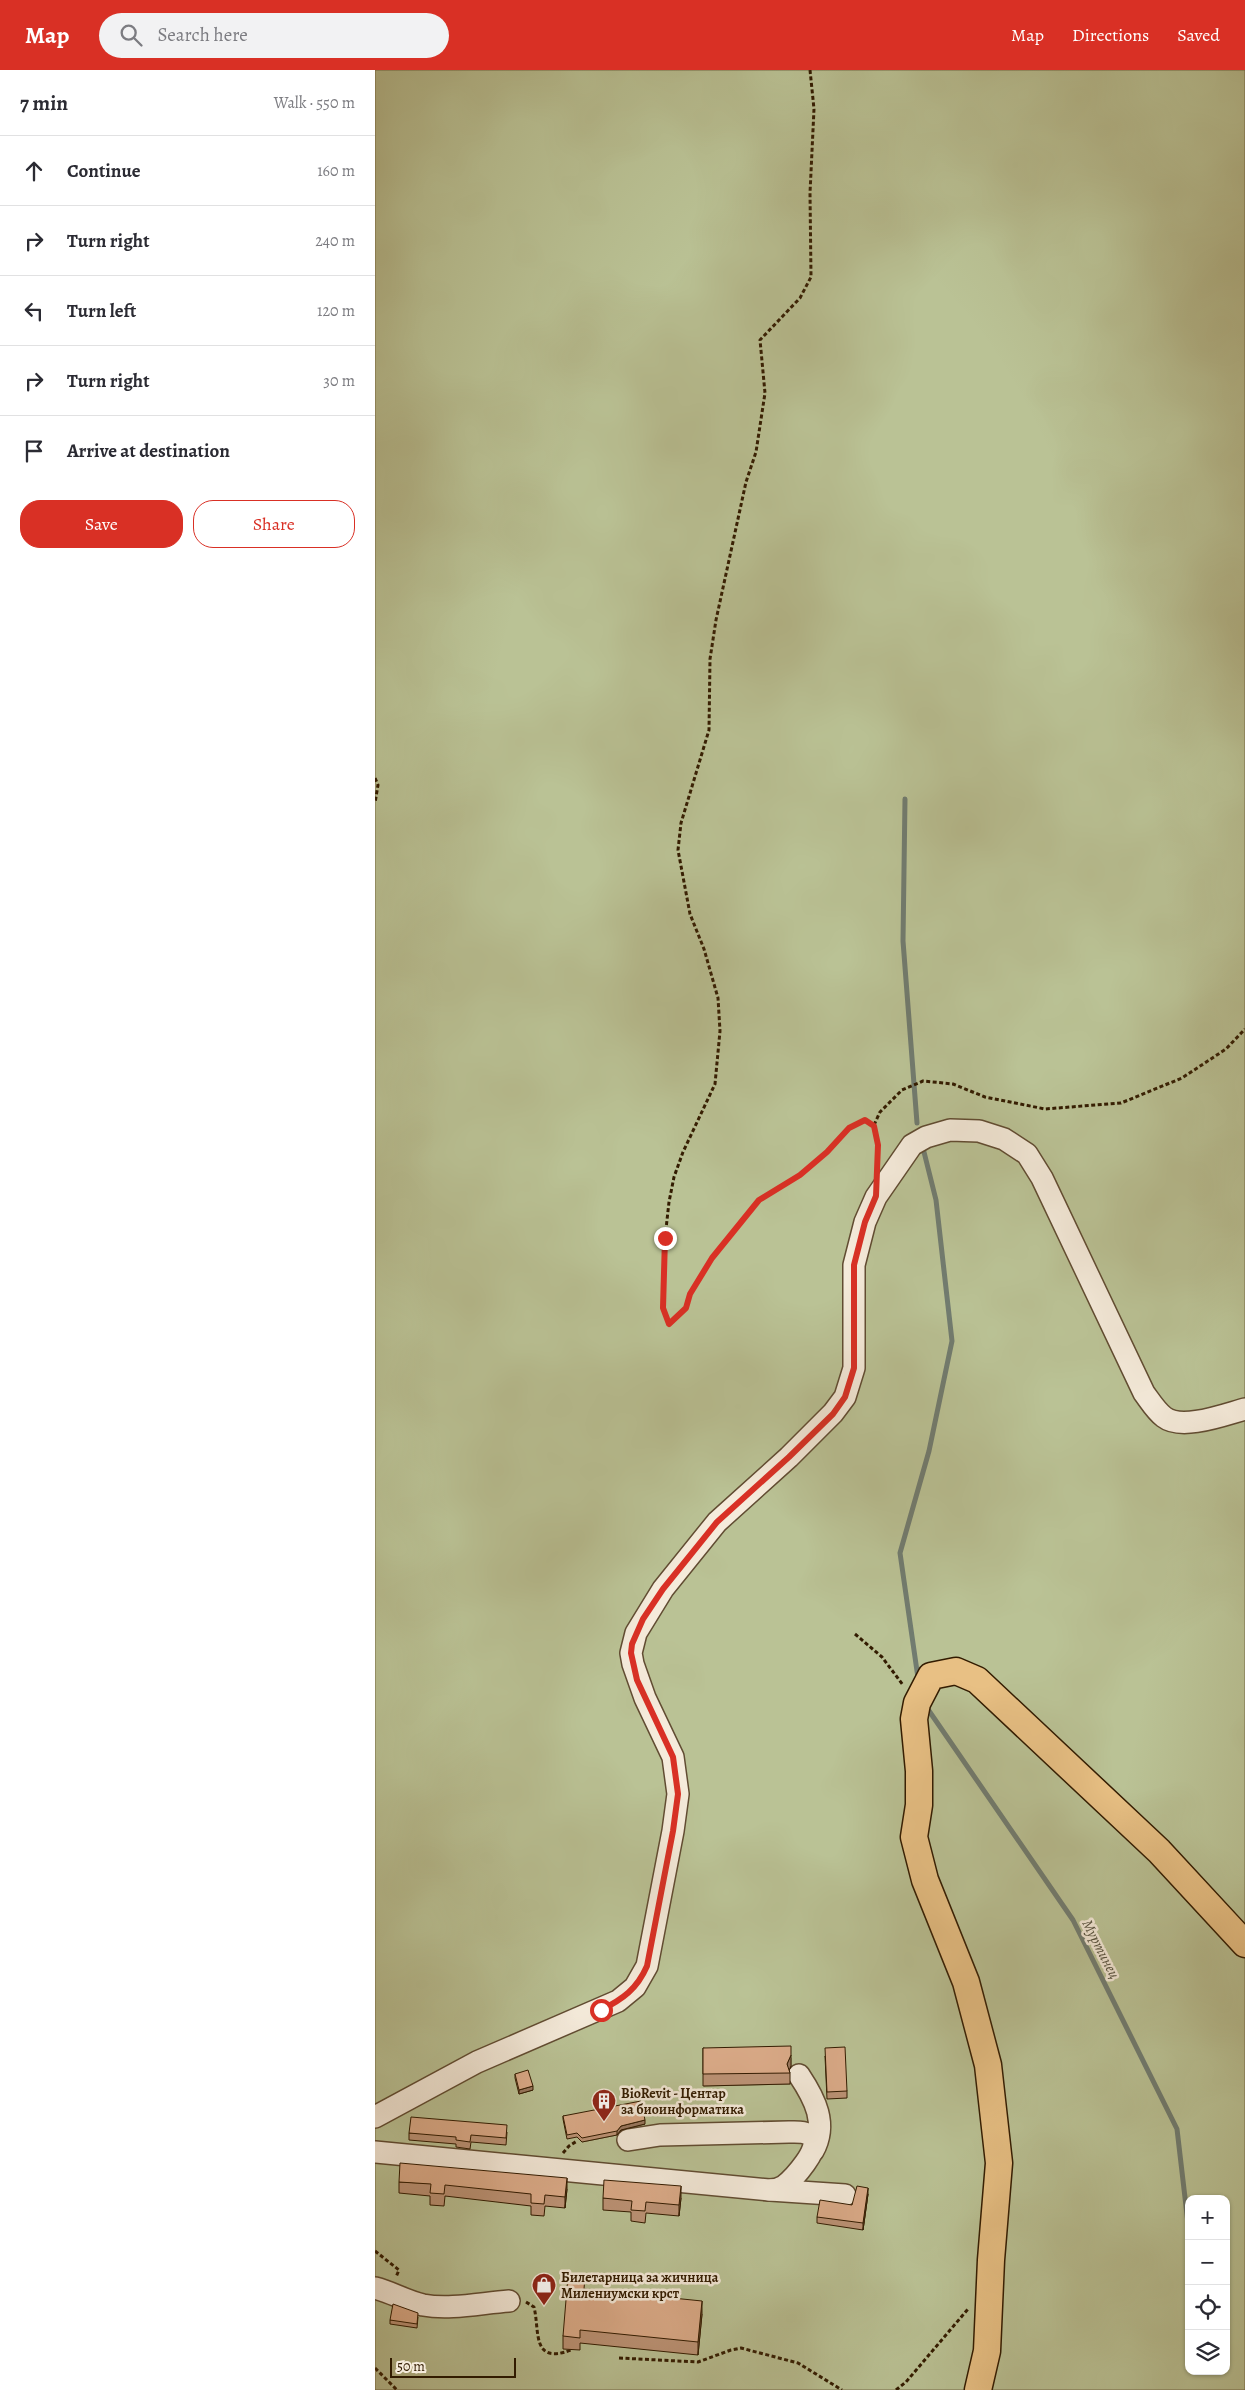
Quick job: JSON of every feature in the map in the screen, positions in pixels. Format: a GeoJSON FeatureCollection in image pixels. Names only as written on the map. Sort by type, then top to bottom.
{"type":"FeatureCollection","features":[{"type":"Feature","properties":{"kind":"main road"},"geometry":{"type":"LineString","coordinates":[[978,2390],[987,2351],[999,2162],[988,2064],[966,1982],[925,1880],[914,1837],[919,1805],[919,1771],[914,1719],[917,1703],[931,1676],[955,1671],[977,1680],[1159,1851],[1245,1944]]}},
{"type":"Feature","properties":{"kind":"street"},"geometry":{"type":"LineString","coordinates":[[375,2117],[477,2062],[618,2001],[629,1994],[642,1978],[650,1952],[678,1794],[673,1757],[637,1680],[631,1653],[632,1644],[643,1619],[663,1589],[717,1522],[789,1457],[833,1414],[845,1397],[854,1368],[854,1265],[865,1222],[876,1196],[912,1145],[926,1137],[950,1130],[979,1131],[1004,1139],[1027,1154],[1043,1178],[1144,1392],[1153,1406],[1165,1418],[1181,1422],[1208,1420],[1245,1409]]}},
{"type":"Feature","properties":{"kind":"street"},"geometry":{"type":"LineString","coordinates":[[769,2190],[783,2186],[813,2151],[820,2135],[820,2117],[813,2099],[799,2075]]}},
{"type":"Feature","properties":{"kind":"street"},"geometry":{"type":"LineString","coordinates":[[628,2140],[660,2135],[805,2133],[814,2140],[813,2151]]}},
{"type":"Feature","properties":{"kind":"street"},"geometry":{"type":"LineString","coordinates":[[375,2152],[769,2190],[845,2195]]}},
{"type":"Feature","properties":{"kind":"street"},"geometry":{"type":"LineString","coordinates":[[383,2291],[425,2305],[443,2306],[509,2301]]}},
{"type":"Feature","properties":{"kind":"path"},"geometry":{"type":"LineString","coordinates":[[810,70],[814,109],[810,193],[811,277],[800,298],[760,340],[765,393],[756,452],[746,482],[716,620],[710,659],[709,730],[681,823],[678,850],[690,914],[704,948],[718,998],[720,1031],[715,1084],[683,1152],[674,1177],[669,1202],[665,1238],[663,1308],[669,1324],[686,1308],[690,1294],[712,1258],[759,1200],[800,1175],[827,1152],[849,1128],[865,1120],[874,1126]]}},
{"type":"Feature","properties":{"kind":"path"},"geometry":{"type":"LineString","coordinates":[[375,778],[378,785],[375,803]]}},
{"type":"Feature","properties":{"kind":"path"},"geometry":{"type":"LineString","coordinates":[[876,1196],[878,1145],[874,1126],[880,1112],[902,1090],[923,1081],[953,1084],[985,1097],[1045,1109],[1121,1103],[1182,1078],[1226,1049],[1245,1029]]}},
{"type":"Feature","properties":{"kind":"path"},"geometry":{"type":"LineString","coordinates":[[855,1634],[883,1657],[917,1703]]}},
{"type":"Feature","properties":{"kind":"path"},"geometry":{"type":"LineString","coordinates":[[375,2251],[399,2270],[383,2291]]}},
{"type":"Feature","properties":{"kind":"path"},"geometry":{"type":"LineString","coordinates":[[896,2390],[906,2382],[949,2333],[991,2278]]}},
{"type":"Feature","properties":{"kind":"path"},"geometry":{"type":"LineString","coordinates":[[533,2305],[537,2337],[542,2348],[553,2354],[571,2350]]}},
{"type":"Feature","properties":{"kind":"path"},"geometry":{"type":"LineString","coordinates":[[619,2358],[698,2362],[741,2348],[798,2363],[842,2390]]}},
{"type":"Feature","properties":{"kind":"path"},"geometry":{"type":"LineString","coordinates":[[375,2368],[397,2390]]}},
{"type":"Feature","properties":{"kind":"green space"},"geometry":{"type":"Polygon","coordinates":[[[375,70],[1245,70],[1245,2390],[375,2390],[375,70]],[[791,2058],[704,2086],[791,2084],[791,2058]],[[629,2127],[577,2137],[582,2142],[627,2133],[629,2127]],[[854,2192],[851,2214],[863,2230],[868,2194],[854,2192]]]}},
{"type":"Feature","properties":{"kind":"building"},"geometry":{"type":"Polygon","coordinates":[[[791,2046],[791,2055],[787,2064],[790,2073],[703,2074],[703,2048],[791,2046]]]}},
{"type":"Feature","properties":{"kind":"building"},"geometry":{"type":"Polygon","coordinates":[[[845,2047],[847,2091],[827,2092],[825,2048],[845,2047]]]}},
{"type":"Feature","properties":{"kind":"building"},"geometry":{"type":"Polygon","coordinates":[[[528,2070],[533,2086],[519,2090],[515,2074],[528,2070]]]}},
{"type":"Feature","properties":{"kind":"building","name":"BioRevit - Центар за биоинформатика"},"geometry":{"type":"Polygon","coordinates":[[[641,2101],[645,2120],[621,2126],[617,2131],[582,2138],[577,2133],[567,2135],[563,2116],[641,2101]]]}},
{"type":"Feature","properties":{"kind":"building"},"geometry":{"type":"Polygon","coordinates":[[[411,2117],[507,2125],[506,2138],[471,2135],[470,2142],[456,2140],[456,2137],[409,2133],[411,2117]]]}},
{"type":"Feature","properties":{"kind":"building"},"geometry":{"type":"Polygon","coordinates":[[[400,2163],[567,2178],[565,2197],[545,2195],[544,2204],[531,2203],[531,2194],[445,2185],[444,2194],[430,2193],[431,2184],[399,2182],[400,2163]]]}},
{"type":"Feature","properties":{"kind":"building"},"geometry":{"type":"Polygon","coordinates":[[[604,2180],[681,2186],[679,2205],[646,2202],[645,2211],[631,2210],[632,2201],[603,2198],[604,2180]]]}},
{"type":"Feature","properties":{"kind":"building"},"geometry":{"type":"Polygon","coordinates":[[[857,2186],[868,2188],[863,2223],[817,2217],[820,2200],[852,2205],[857,2186]]]}},
{"type":"Feature","properties":{"kind":"building"},"geometry":{"type":"Polygon","coordinates":[[[568,2276],[585,2277],[584,2289],[702,2301],[698,2342],[580,2330],[580,2338],[563,2336],[568,2276]]]}},
{"type":"Feature","properties":{"kind":"building"},"geometry":{"type":"Polygon","coordinates":[[[393,2304],[418,2313],[417,2324],[390,2320],[393,2304]]]}},
{"type":"Feature","properties":{"kind":"waterway"},"geometry":{"type":"LineString","coordinates":[[905,799],[903,941],[917,1123]]}},
{"type":"Feature","properties":{"kind":"waterway"},"geometry":{"type":"LineString","coordinates":[[918,1678],[900,1553],[929,1451],[952,1341],[936,1200],[922,1144]]}},
{"type":"Feature","properties":{"kind":"waterway","name":"Муртинец"},"geometry":{"type":"LineString","coordinates":[[925,1705],[1073,1920],[1177,2129],[1185,2198]]}},
{"type":"Feature","properties":{"kind":"place","name":"BioRevit - Центар за биоинформатика"},"geometry":{"type":"Point","coordinates":[604,2122]}},
{"type":"Feature","properties":{"kind":"place","name":"Билетарница за жичница Милениумски крст"},"geometry":{"type":"Point","coordinates":[544,2306]}},
{"type":"Feature","properties":{"kind":"route"},"geometry":{"type":"LineString","coordinates":[[601,2010],[629,1994],[642,1978],[647,1966],[677,1810],[678,1780],[673,1757],[637,1680],[631,1653],[632,1644],[643,1619],[663,1589],[717,1522],[789,1457],[833,1414],[845,1397],[851,1383],[854,1368],[854,1265],[865,1222],[876,1196],[878,1145],[874,1126],[865,1120],[849,1128],[827,1152],[800,1175],[759,1200],[712,1258],[690,1294],[686,1308],[669,1324],[663,1308],[665,1238]]}}]}
